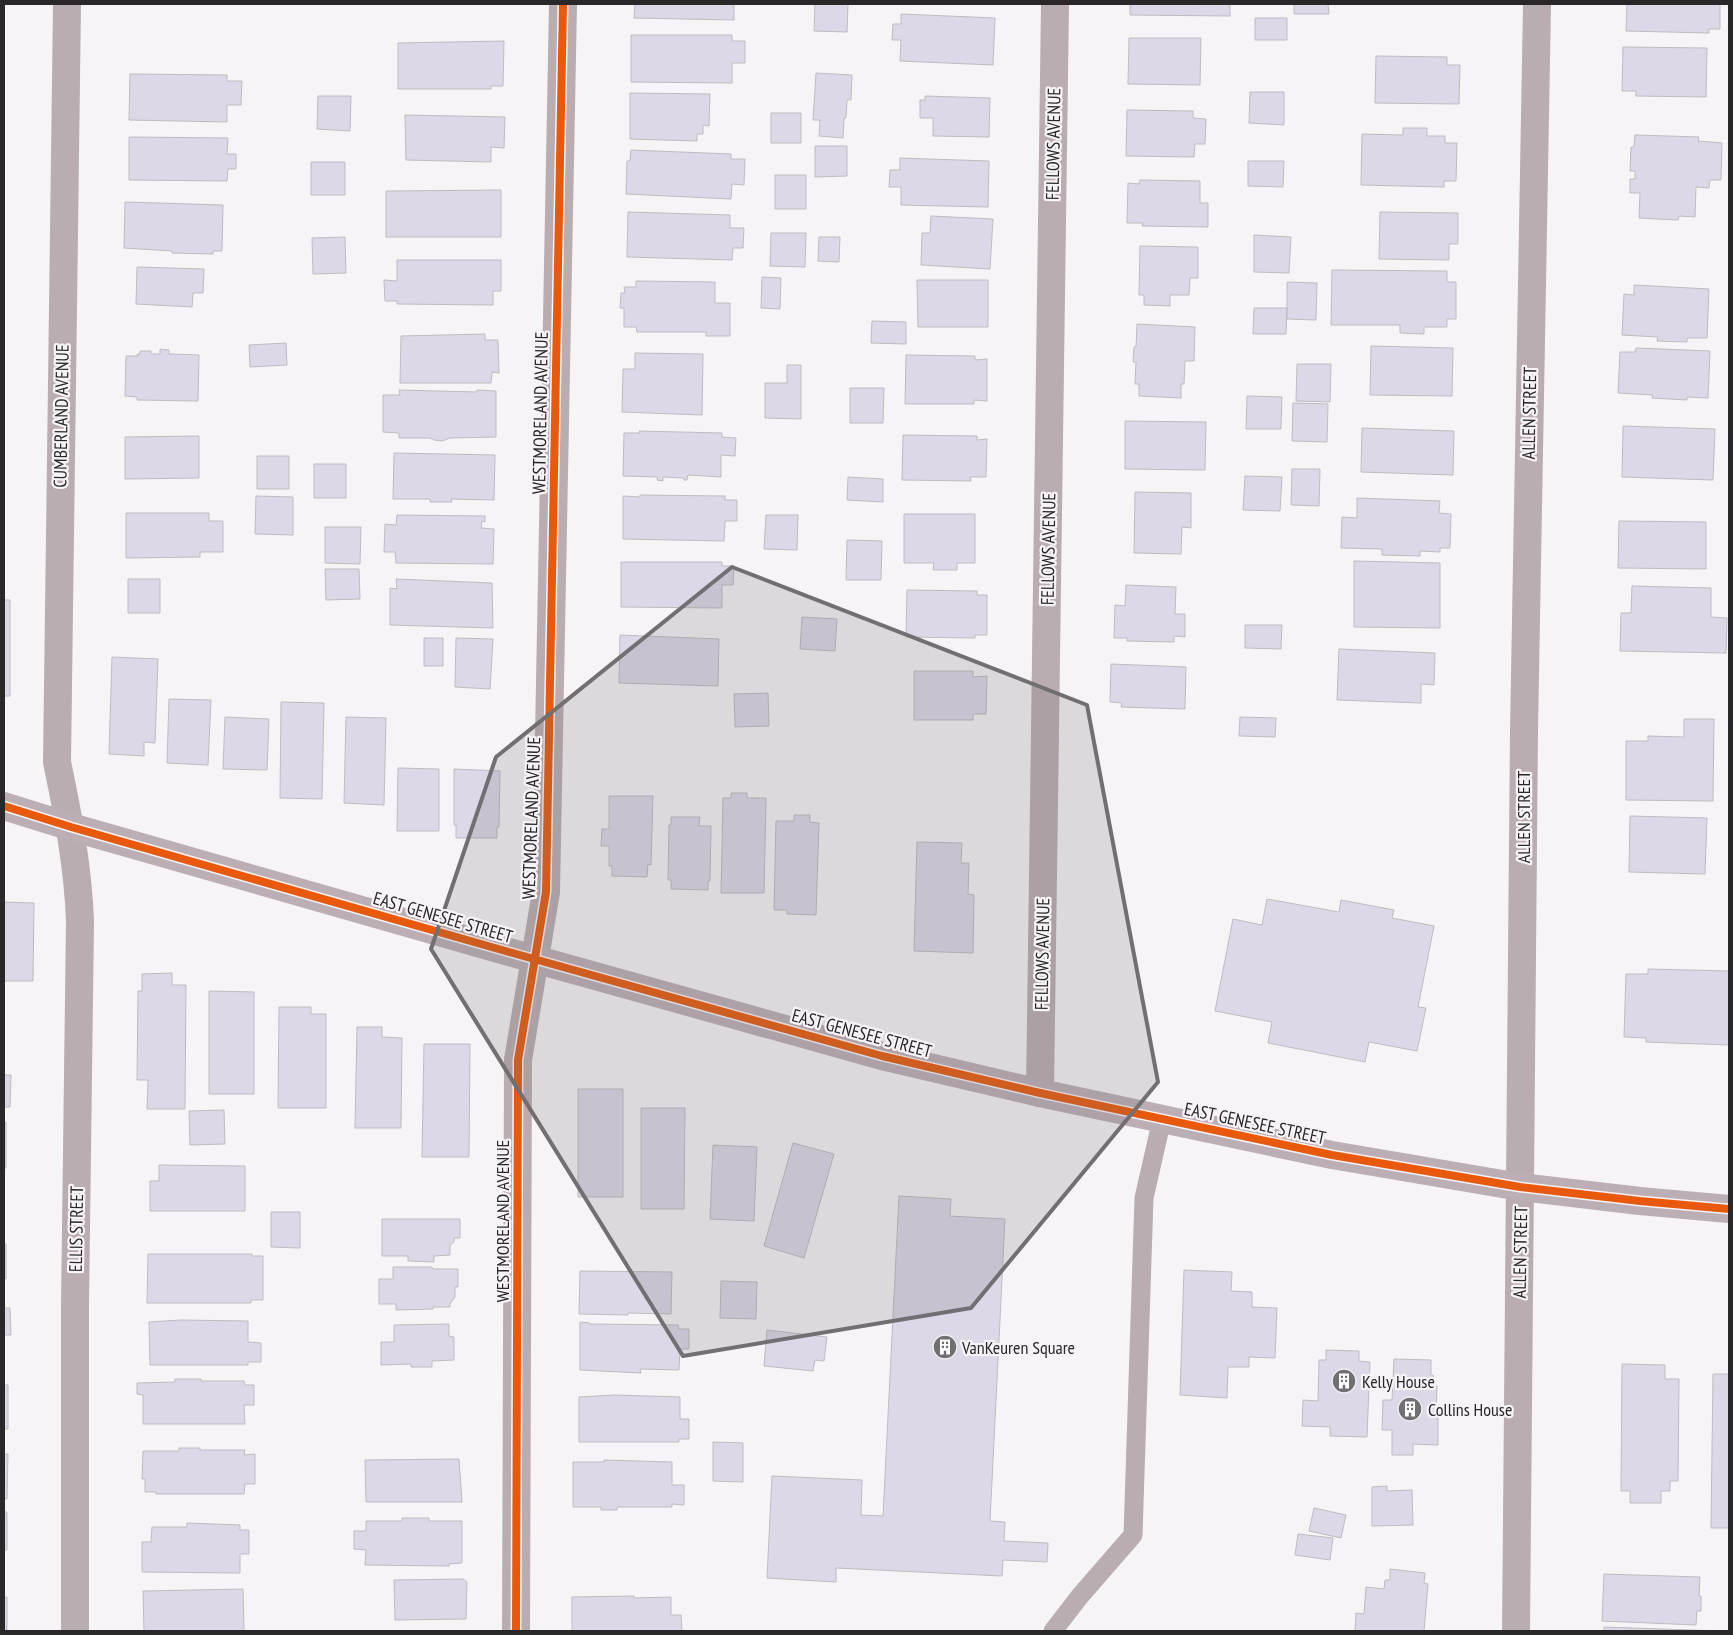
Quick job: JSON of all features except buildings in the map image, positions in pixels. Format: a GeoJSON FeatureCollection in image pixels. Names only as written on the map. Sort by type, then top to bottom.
{"type":"FeatureCollection","features":[{"type":"Feature","properties":{"kind":"main road","name":"EAST GENESEE STREET"},"geometry":{"type":"LineString","coordinates":[[4,806],[71,827],[882,1056],[1040,1093],[1332,1155],[1520,1187],[1640,1202],[1729,1209]]}},
{"type":"Feature","properties":{"kind":"street","name":"CUMBERLAND AVENUE"},"geometry":{"type":"LineString","coordinates":[[67,4],[56,762],[71,827]]}},
{"type":"Feature","properties":{"kind":"street","name":"WESTMORELAND AVENUE"},"geometry":{"type":"LineString","coordinates":[[516,1631],[518,1060],[546,892],[563,4]]}},
{"type":"Feature","properties":{"kind":"street","name":"FELLOWS AVENUE"},"geometry":{"type":"LineString","coordinates":[[1040,1093],[1055,4]]}},
{"type":"Feature","properties":{"kind":"street","name":"ALLEN STREET"},"geometry":{"type":"LineString","coordinates":[[1516,1631],[1524,731],[1537,4]]}},
{"type":"Feature","properties":{"kind":"street","name":"ELLIS STREET"},"geometry":{"type":"LineString","coordinates":[[71,827],[79,884],[80,921],[75,1305],[75,1631]]}},
{"type":"Feature","properties":{"kind":"lane"},"geometry":{"type":"LineString","coordinates":[[1053,1631],[1080,1596],[1133,1535],[1144,1198],[1162,1119]]}},
{"type":"Feature","properties":{"kind":"highlighted area"},"geometry":{"type":"Polygon","coordinates":[[[732,567],[1087,705],[1158,1082],[971,1308],[683,1356],[431,949],[496,757],[732,567]]]}},
{"type":"Feature","properties":{"kind":"cycle path"},"geometry":{"type":"LineString","coordinates":[[516,1631],[518,1060],[546,892],[563,4]]}},
{"type":"Feature","properties":{"kind":"cycle path"},"geometry":{"type":"LineString","coordinates":[[4,806],[71,827],[509,952],[882,1056],[1040,1093],[1332,1155],[1520,1187],[1729,1209]]}},
{"type":"Feature","properties":{"kind":"place","name":"VanKeuren Square"},"geometry":{"type":"Point","coordinates":[945,1347]}},
{"type":"Feature","properties":{"kind":"place","name":"Kelly House"},"geometry":{"type":"Point","coordinates":[1344,1381]}},
{"type":"Feature","properties":{"kind":"place","name":"Collins House"},"geometry":{"type":"Point","coordinates":[1410,1409]}}]}
